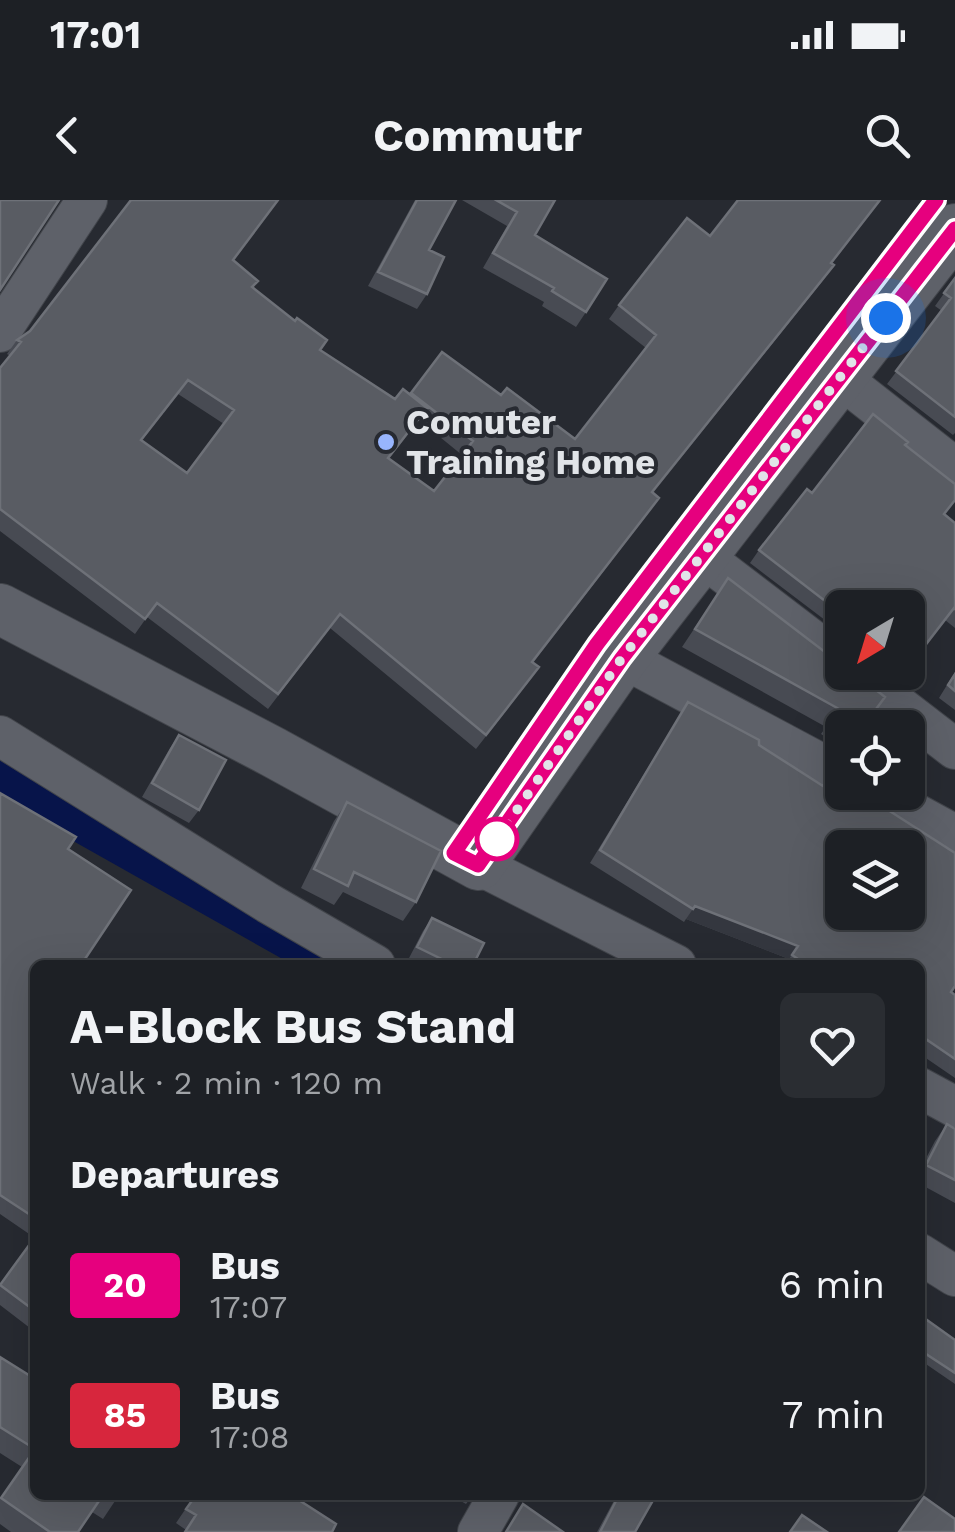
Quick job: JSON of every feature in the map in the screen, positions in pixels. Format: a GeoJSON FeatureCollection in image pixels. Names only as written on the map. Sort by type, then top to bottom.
{"type":"FeatureCollection","features":[{"type":"Feature","properties":{"kind":"street"},"geometry":{"type":"LineString","coordinates":[[0,332],[87,200]]}},
{"type":"Feature","properties":{"kind":"street"},"geometry":{"type":"LineString","coordinates":[[466,859],[597,644],[936,200]]}},
{"type":"Feature","properties":{"kind":"street"},"geometry":{"type":"LineString","coordinates":[[466,859],[955,229]]}},
{"type":"Feature","properties":{"kind":"street"},"geometry":{"type":"LineString","coordinates":[[840,377],[955,468]]}},
{"type":"Feature","properties":{"kind":"street"},"geometry":{"type":"LineString","coordinates":[[704,557],[825,650]]}},
{"type":"Feature","properties":{"kind":"street"},"geometry":{"type":"LineString","coordinates":[[0,609],[273,752],[466,859],[666,960]]}},
{"type":"Feature","properties":{"kind":"street"},"geometry":{"type":"LineString","coordinates":[[622,658],[825,766]]}},
{"type":"Feature","properties":{"kind":"street"},"geometry":{"type":"LineString","coordinates":[[878,690],[955,749]]}},
{"type":"Feature","properties":{"kind":"street"},"geometry":{"type":"LineString","coordinates":[[0,736],[366,960]]}},
{"type":"Feature","properties":{"kind":"street"},"geometry":{"type":"LineString","coordinates":[[910,810],[955,834]]}},
{"type":"Feature","properties":{"kind":"street"},"geometry":{"type":"LineString","coordinates":[[925,1091],[955,1106]]}},
{"type":"Feature","properties":{"kind":"street"},"geometry":{"type":"LineString","coordinates":[[925,1257],[955,1276]]}},
{"type":"Feature","properties":{"kind":"street"},"geometry":{"type":"LineString","coordinates":[[478,1532],[496,1500]]}},
{"type":"Feature","properties":{"kind":"building"},"geometry":{"type":"Polygon","coordinates":[[[0,200],[59,200],[0,290],[0,200]]]}},
{"type":"Feature","properties":{"kind":"building"},"geometry":{"type":"Polygon","coordinates":[[[131,200],[278,200],[233,260],[258,281],[252,287],[327,340],[320,350],[395,399],[403,389],[427,408],[388,458],[434,491],[473,441],[411,393],[442,352],[501,395],[507,388],[575,439],[656,335],[619,305],[687,218],[710,236],[738,200],[880,200],[831,263],[834,265],[652,492],[659,498],[532,662],[539,667],[486,735],[340,614],[278,694],[157,603],[145,619],[0,509],[0,368],[21,342],[17,340],[30,331],[131,200]],[[188,380],[141,440],[187,473],[234,410],[188,380]]]}},
{"type":"Feature","properties":{"kind":"building"},"geometry":{"type":"Polygon","coordinates":[[[417,200],[456,200],[429,250],[444,257],[427,294],[378,272],[417,200]]]}},
{"type":"Feature","properties":{"kind":"building"},"geometry":{"type":"Polygon","coordinates":[[[496,200],[555,200],[535,235],[607,279],[586,312],[552,291],[554,288],[493,253],[517,212],[496,200]]]}},
{"type":"Feature","properties":{"kind":"building"},"geometry":{"type":"Polygon","coordinates":[[[955,278],[955,417],[896,371],[951,298],[944,293],[955,278]]]}},
{"type":"Feature","properties":{"kind":"building"},"geometry":{"type":"Polygon","coordinates":[[[873,414],[955,484],[955,500],[944,514],[955,523],[955,609],[925,646],[925,590],[825,590],[825,601],[759,550],[807,489],[812,493],[873,414]]]}},
{"type":"Feature","properties":{"kind":"building"},"geometry":{"type":"Polygon","coordinates":[[[728,578],[825,652],[825,690],[876,690],[885,697],[875,710],[838,710],[695,629],[728,578]]]}},
{"type":"Feature","properties":{"kind":"building"},"geometry":{"type":"Polygon","coordinates":[[[688,702],[759,740],[759,745],[823,786],[825,782],[825,810],[888,810],[919,830],[825,830],[825,930],[925,930],[925,834],[955,853],[955,986],[951,992],[955,995],[955,1059],[925,1038],[925,960],[800,960],[792,955],[798,946],[695,906],[693,909],[600,850],[688,702]]]}},
{"type":"Feature","properties":{"kind":"building"},"geometry":{"type":"Polygon","coordinates":[[[179,735],[226,760],[199,810],[152,783],[179,735]]]}},
{"type":"Feature","properties":{"kind":"building"},"geometry":{"type":"Polygon","coordinates":[[[0,793],[76,837],[68,849],[131,890],[84,960],[30,960],[30,1215],[0,1195],[0,793]]]}},
{"type":"Feature","properties":{"kind":"building"},"geometry":{"type":"Polygon","coordinates":[[[347,802],[441,851],[416,902],[354,872],[348,886],[314,869],[347,802]]]}},
{"type":"Feature","properties":{"kind":"building"},"geometry":{"type":"Polygon","coordinates":[[[432,918],[484,943],[476,960],[444,960],[417,947],[432,918]]]}},
{"type":"Feature","properties":{"kind":"building"},"geometry":{"type":"Polygon","coordinates":[[[947,1124],[955,1129],[955,1180],[926,1165],[947,1124]]]}},
{"type":"Feature","properties":{"kind":"building"},"geometry":{"type":"Polygon","coordinates":[[[30,1244],[30,1307],[0,1285],[30,1244]]]}},
{"type":"Feature","properties":{"kind":"building"},"geometry":{"type":"Polygon","coordinates":[[[925,1319],[955,1340],[955,1373],[925,1353],[925,1319]]]}},
{"type":"Feature","properties":{"kind":"building"},"geometry":{"type":"Polygon","coordinates":[[[0,1357],[30,1376],[30,1446],[0,1427],[0,1357]]]}},
{"type":"Feature","properties":{"kind":"building"},"geometry":{"type":"Polygon","coordinates":[[[30,1456],[30,1500],[100,1500],[78,1532],[50,1532],[1,1498],[30,1456]]]}},
{"type":"Feature","properties":{"kind":"building"},"geometry":{"type":"Polygon","coordinates":[[[925,1498],[955,1519],[955,1532],[899,1532],[925,1498]]]}},
{"type":"Feature","properties":{"kind":"building"},"geometry":{"type":"Polygon","coordinates":[[[192,1500],[299,1500],[336,1524],[332,1532],[185,1532],[196,1515],[186,1509],[192,1500]]]}},
{"type":"Feature","properties":{"kind":"building"},"geometry":{"type":"Polygon","coordinates":[[[616,1500],[653,1500],[635,1532],[600,1532],[616,1500]]]}},
{"type":"Feature","properties":{"kind":"building"},"geometry":{"type":"Polygon","coordinates":[[[523,1504],[563,1532],[506,1532],[523,1504]]]}},
{"type":"Feature","properties":{"kind":"building"},"geometry":{"type":"Polygon","coordinates":[[[802,1515],[827,1532],[790,1532],[802,1515]]]}},
{"type":"Feature","properties":{"kind":"waterway"},"geometry":{"type":"LineString","coordinates":[[0,769],[55,809],[323,960]]}},
{"type":"Feature","properties":{"kind":"bus line","name":"20"},"geometry":{"type":"LineString","coordinates":[[936,200],[597,644],[454,853],[478,865],[622,658],[955,229]]}},
{"type":"Feature","properties":{"kind":"place","name":"Comuter Training Home"},"geometry":{"type":"Point","coordinates":[386,442]}},
{"type":"Feature","properties":{"kind":"route"},"geometry":{"type":"LineString","coordinates":[[497,839],[622,658],[886,318]]}}]}
